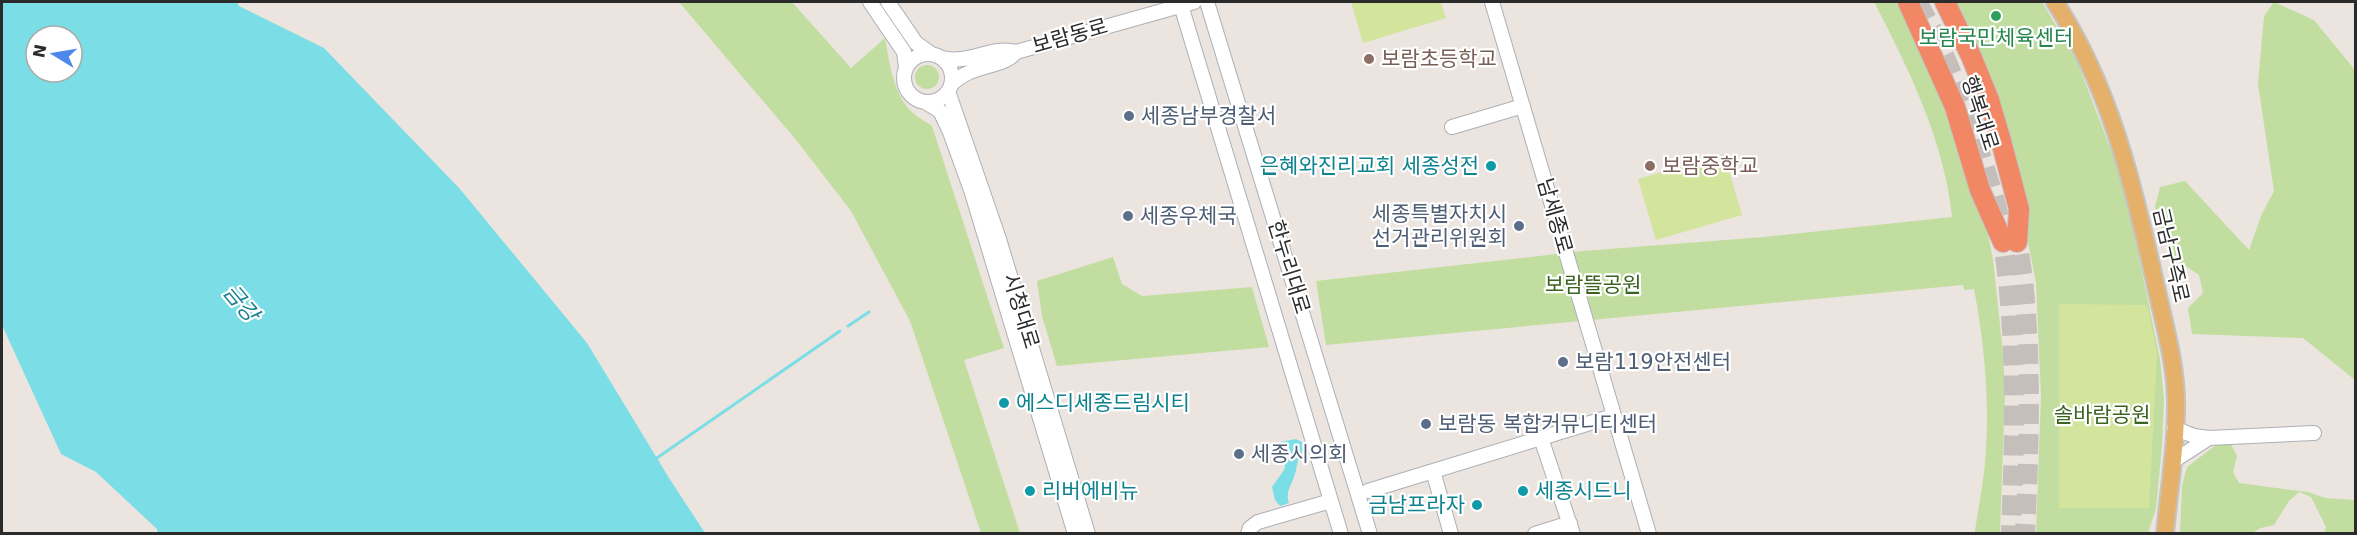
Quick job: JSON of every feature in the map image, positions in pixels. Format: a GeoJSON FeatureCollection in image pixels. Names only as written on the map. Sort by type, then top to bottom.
{"type":"FeatureCollection","features":[{"type":"Feature","properties":{"kind":"highway","name":"행복대로"},"geometry":{"type":"LineString","coordinates":[[1908,2],[1955,107],[1980,190],[2010,242],[2019,209],[2001,141],[1971,56],[1945,2]]}},
{"type":"Feature","properties":{"kind":"main road","name":"금남구즉로"},"geometry":{"type":"LineString","coordinates":[[2055,2],[2088,58],[2114,123],[2128,171],[2171,354],[2176,398],[2164,534]]}},
{"type":"Feature","properties":{"kind":"street"},"geometry":{"type":"LineString","coordinates":[[870,2],[904,52],[906,68],[904,75],[907,89],[912,95],[925,102],[938,100],[959,76],[974,68],[1011,58],[1016,51],[1007,49],[953,61],[943,58],[930,53],[916,43],[888,2]]}},
{"type":"Feature","properties":{"kind":"street","name":"한누리대로"},"geometry":{"type":"LineString","coordinates":[[1207,2],[1370,534]]}},
{"type":"Feature","properties":{"kind":"street","name":"남세종로"},"geometry":{"type":"LineString","coordinates":[[1492,2],[1649,534]]}},
{"type":"Feature","properties":{"kind":"street","name":"한누리대로"},"geometry":{"type":"LineString","coordinates":[[1185,3],[1341,534]]}},
{"type":"Feature","properties":{"kind":"street","name":"보람동로"},"geometry":{"type":"LineString","coordinates":[[1016,51],[1185,3]]}},
{"type":"Feature","properties":{"kind":"street"},"geometry":{"type":"LineString","coordinates":[[906,68],[916,57],[930,53]]}},
{"type":"Feature","properties":{"kind":"street"},"geometry":{"type":"LineString","coordinates":[[943,58],[951,70],[950,88]]}},
{"type":"Feature","properties":{"kind":"street","name":"시청대로"},"geometry":{"type":"LineString","coordinates":[[950,88],[996,229],[1088,534]]}},
{"type":"Feature","properties":{"kind":"street","name":"시청대로"},"geometry":{"type":"LineString","coordinates":[[925,102],[940,111],[971,190],[1075,534]]}},
{"type":"Feature","properties":{"kind":"street"},"geometry":{"type":"LineString","coordinates":[[1452,127],[1523,106]]}},
{"type":"Feature","properties":{"kind":"street"},"geometry":{"type":"LineString","coordinates":[[1368,491],[1613,416]]}},
{"type":"Feature","properties":{"kind":"street"},"geometry":{"type":"LineString","coordinates":[[2174,428],[2194,436],[2209,438],[2314,433]]}},
{"type":"Feature","properties":{"kind":"street"},"geometry":{"type":"LineString","coordinates":[[1534,534],[1571,528],[1541,438]]}},
{"type":"Feature","properties":{"kind":"street"},"geometry":{"type":"LineString","coordinates":[[2172,462],[2209,438]]}},
{"type":"Feature","properties":{"kind":"street"},"geometry":{"type":"LineString","coordinates":[[1433,471],[1451,534]]}},
{"type":"Feature","properties":{"kind":"street"},"geometry":{"type":"LineString","coordinates":[[1351,474],[1368,491]]}},
{"type":"Feature","properties":{"kind":"street"},"geometry":{"type":"LineString","coordinates":[[1365,516],[1364,502],[1368,491]]}},
{"type":"Feature","properties":{"kind":"street"},"geometry":{"type":"LineString","coordinates":[[1248,534],[1250,528],[1258,522],[1331,501]]}},
{"type":"Feature","properties":{"kind":"green space"},"geometry":{"type":"Polygon","coordinates":[[[679,2],[792,2],[851,68],[885,38],[892,75],[899,94],[911,112],[932,126],[1004,348],[964,360],[1020,533],[981,533],[910,321],[851,211],[797,141],[679,2]]]}},
{"type":"Feature","properties":{"kind":"green space"},"geometry":{"type":"Polygon","coordinates":[[[1351,2],[1441,2],[1446,18],[1363,43],[1351,2]]]}},
{"type":"Feature","properties":{"kind":"green space","name":"보람뜰공원"},"geometry":{"type":"Polygon","coordinates":[[[1874,2],[1902,2],[1931,58],[1983,210],[1993,259],[2003,353],[2005,393],[2000,533],[1975,533],[1985,463],[1987,397],[1984,354],[1974,289],[1964,290],[1963,285],[1326,345],[1316,281],[1583,251],[1764,237],[1952,217],[1942,161],[1923,106],[1874,2]]]}},
{"type":"Feature","properties":{"kind":"green space","name":"솔바람공원"},"geometry":{"type":"Polygon","coordinates":[[[1952,2],[2042,2],[2077,61],[2114,158],[2132,223],[2160,359],[2164,399],[2156,509],[2148,533],[2036,533],[2041,396],[2036,283],[2023,216],[1952,2]]]}},
{"type":"Feature","properties":{"kind":"green space"},"geometry":{"type":"Polygon","coordinates":[[[2274,2],[2314,20],[2355,70],[2355,380],[2303,338],[2192,334],[2188,308],[2203,293],[2199,275],[2172,257],[2155,207],[2160,187],[2185,181],[2249,250],[2261,216],[2274,191],[2258,84],[2264,16],[2274,2]]]}},
{"type":"Feature","properties":{"kind":"green space"},"geometry":{"type":"Polygon","coordinates":[[[927,65],[936,68],[939,77],[936,86],[927,89],[918,86],[915,77],[918,68],[927,65]]]}},
{"type":"Feature","properties":{"kind":"green space"},"geometry":{"type":"Polygon","coordinates":[[[1724,154],[1742,215],[1656,240],[1638,179],[1724,154]]]}},
{"type":"Feature","properties":{"kind":"green space"},"geometry":{"type":"Polygon","coordinates":[[[1113,257],[1122,284],[1142,296],[1252,287],[1269,347],[1057,366],[1042,316],[1037,281],[1113,257]]]}},
{"type":"Feature","properties":{"kind":"green space"},"geometry":{"type":"Polygon","coordinates":[[[2059,304],[2147,305],[2157,352],[2149,508],[2059,508],[2059,304]]]}},
{"type":"Feature","properties":{"kind":"green space"},"geometry":{"type":"Polygon","coordinates":[[[2231,444],[2237,456],[2233,472],[2239,483],[2308,492],[2325,498],[2355,500],[2355,533],[2324,533],[2326,527],[2311,497],[2299,492],[2289,501],[2274,525],[2252,533],[2180,533],[2182,486],[2187,467],[2216,445],[2231,444]]]}},
{"type":"Feature","properties":{"kind":"water","name":"금강"},"geometry":{"type":"Polygon","coordinates":[[[2,2],[237,2],[239,6],[324,48],[460,189],[587,343],[705,533],[158,533],[157,529],[96,472],[61,454],[2,325],[2,2]]]}},
{"type":"Feature","properties":{"kind":"water"},"geometry":{"type":"Polygon","coordinates":[[[1296,439],[1302,442],[1304,451],[1298,459],[1288,491],[1289,503],[1280,506],[1275,500],[1272,487],[1284,470],[1287,456],[1276,448],[1280,442],[1296,439]]]}},
{"type":"Feature","properties":{"kind":"waterway"},"geometry":{"type":"LineString","coordinates":[[848,326],[869,312]]}},
{"type":"Feature","properties":{"kind":"waterway"},"geometry":{"type":"LineString","coordinates":[[654,460],[840,331]]}},
{"type":"Feature","properties":{"kind":"tunnel"},"geometry":{"type":"LineString","coordinates":[[1917,2],[1945,57],[1960,95],[1974,133],[2000,224],[2010,301],[2014,378],[2011,534]]}},
{"type":"Feature","properties":{"kind":"tunnel"},"geometry":{"type":"LineString","coordinates":[[2014,225],[2023,280],[2028,343],[2025,534]]}},
{"type":"Feature","properties":{"kind":"place","name":"보람국민체육센터"},"geometry":{"type":"Point","coordinates":[1996,16]}},
{"type":"Feature","properties":{"kind":"place","name":"보람초등학교"},"geometry":{"type":"Point","coordinates":[1369,59]}},
{"type":"Feature","properties":{"kind":"place","name":"세종남부경찰서"},"geometry":{"type":"Point","coordinates":[1129,116]}},
{"type":"Feature","properties":{"kind":"place","name":"은혜와진리교회 세종성전"},"geometry":{"type":"Point","coordinates":[1491,166]}},
{"type":"Feature","properties":{"kind":"place","name":"보람중학교"},"geometry":{"type":"Point","coordinates":[1650,166]}},
{"type":"Feature","properties":{"kind":"place","name":"세종우체국"},"geometry":{"type":"Point","coordinates":[1128,216]}},
{"type":"Feature","properties":{"kind":"place","name":"세종특별자치시 선거관리위원회"},"geometry":{"type":"Point","coordinates":[1519,226]}},
{"type":"Feature","properties":{"kind":"place","name":"보람119안전센터"},"geometry":{"type":"Point","coordinates":[1563,362]}},
{"type":"Feature","properties":{"kind":"place","name":"에스디세종드림시티"},"geometry":{"type":"Point","coordinates":[1004,403]}},
{"type":"Feature","properties":{"kind":"place","name":"보람동 복합커뮤니티센터"},"geometry":{"type":"Point","coordinates":[1426,424]}},
{"type":"Feature","properties":{"kind":"place","name":"세종시의회"},"geometry":{"type":"Point","coordinates":[1239,454]}},
{"type":"Feature","properties":{"kind":"place","name":"리버에비뉴"},"geometry":{"type":"Point","coordinates":[1030,491]}},
{"type":"Feature","properties":{"kind":"place","name":"세종시드니"},"geometry":{"type":"Point","coordinates":[1523,491]}},
{"type":"Feature","properties":{"kind":"place","name":"금남프라자"},"geometry":{"type":"Point","coordinates":[1477,505]}}]}
